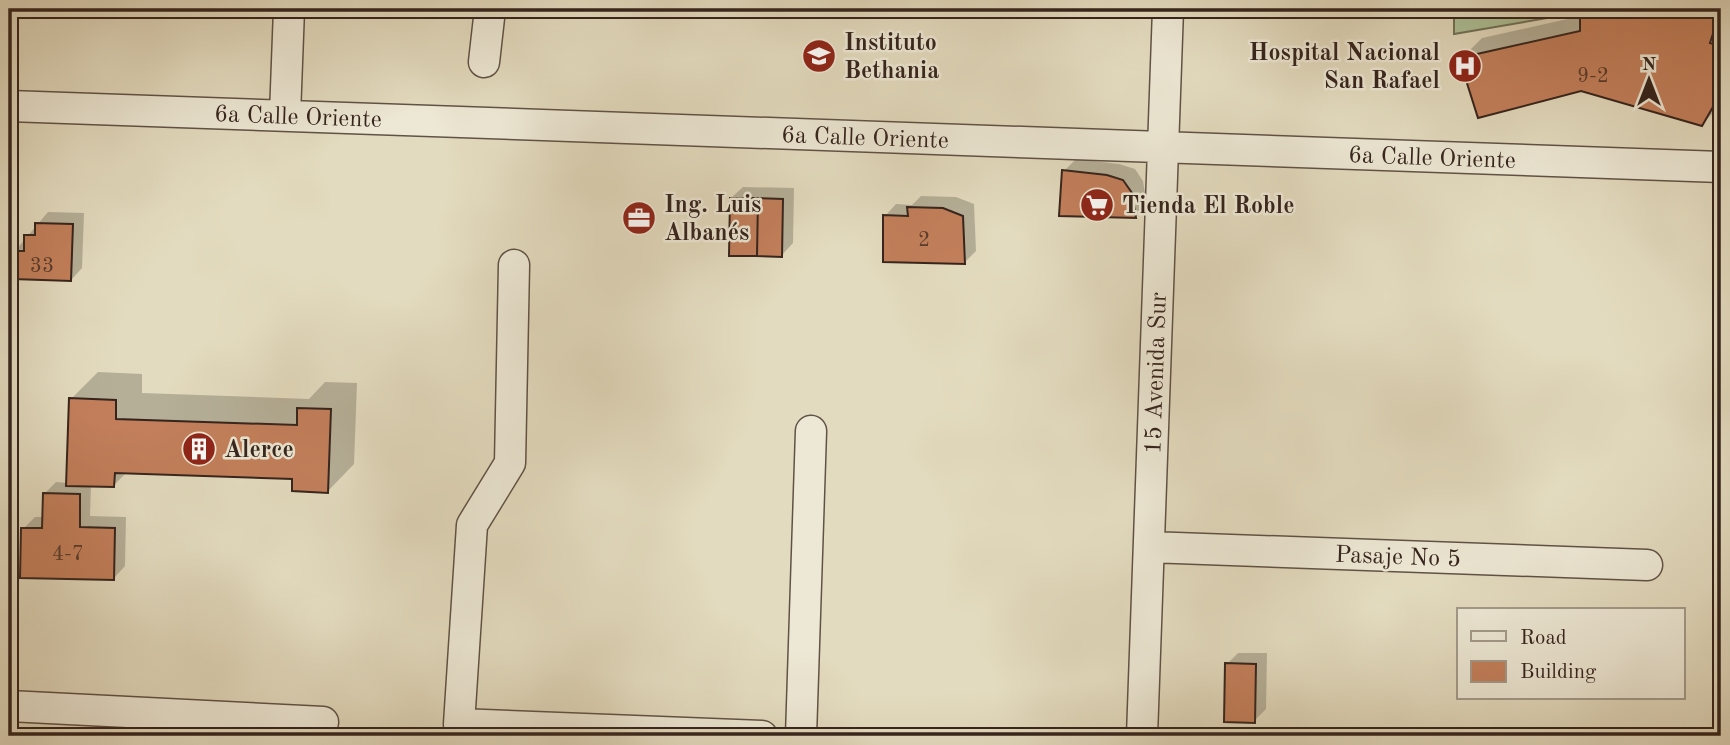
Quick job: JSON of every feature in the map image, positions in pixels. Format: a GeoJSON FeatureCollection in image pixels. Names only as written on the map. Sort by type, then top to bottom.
{"type":"FeatureCollection","features":[{"type":"Feature","properties":{"kind":"street"},"geometry":{"type":"LineString","coordinates":[[285,116],[289,9]]}},
{"type":"Feature","properties":{"kind":"street"},"geometry":{"type":"LineString","coordinates":[[484,62],[490,9]]}},
{"type":"Feature","properties":{"kind":"street","name":"15 Avenida Sur"},"geometry":{"type":"LineString","coordinates":[[1142,736],[1168,9]]}},
{"type":"Feature","properties":{"kind":"street","name":"6a Calle Oriente"},"geometry":{"type":"LineString","coordinates":[[9,106],[1721,167]]}},
{"type":"Feature","properties":{"kind":"street"},"geometry":{"type":"LineString","coordinates":[[514,265],[510,463],[472,525],[459,724],[762,736]]}},
{"type":"Feature","properties":{"kind":"street"},"geometry":{"type":"LineString","coordinates":[[801,736],[811,431]]}},
{"type":"Feature","properties":{"kind":"street","name":"Pasaje No 5"},"geometry":{"type":"LineString","coordinates":[[1149,547],[1647,565]]}},
{"type":"Feature","properties":{"kind":"street"},"geometry":{"type":"LineString","coordinates":[[9,706],[275,726],[323,722]]}},
{"type":"Feature","properties":{"kind":"green space"},"geometry":{"type":"Polygon","coordinates":[[[1454,9],[1559,9],[1559,16],[1454,34],[1454,9]]]}},
{"type":"Feature","properties":{"kind":"building","name":"Hospital Nacional San Rafael"},"geometry":{"type":"Polygon","coordinates":[[[1580,9],[1721,9],[1710,43],[1721,46],[1721,93],[1702,126],[1581,91],[1478,118],[1459,58],[1580,31],[1580,9]]]}},
{"type":"Feature","properties":{"kind":"building","name":"Tienda El Roble"},"geometry":{"type":"Polygon","coordinates":[[[1062,170],[1107,175],[1123,180],[1132,193],[1136,218],[1059,216],[1062,170]]]}},
{"type":"Feature","properties":{"kind":"building"},"geometry":{"type":"Polygon","coordinates":[[[730,198],[758,198],[757,256],[729,256],[730,198]]]}},
{"type":"Feature","properties":{"kind":"building"},"geometry":{"type":"Polygon","coordinates":[[[758,198],[783,199],[782,257],[757,256],[758,198]]]}},
{"type":"Feature","properties":{"kind":"building"},"geometry":{"type":"Polygon","coordinates":[[[907,207],[943,208],[963,216],[965,264],[883,262],[883,215],[908,216],[907,207]]]}},
{"type":"Feature","properties":{"kind":"building"},"geometry":{"type":"Polygon","coordinates":[[[35,223],[73,224],[71,281],[13,279],[13,251],[24,251],[24,235],[35,235],[35,223]]]}},
{"type":"Feature","properties":{"kind":"building","name":"Alerce"},"geometry":{"type":"Polygon","coordinates":[[[69,398],[116,400],[116,419],[297,425],[297,408],[331,409],[328,493],[292,491],[292,479],[115,473],[114,487],[66,486],[69,398]]]}},
{"type":"Feature","properties":{"kind":"building"},"geometry":{"type":"Polygon","coordinates":[[[43,493],[80,494],[80,527],[115,528],[114,580],[20,578],[21,528],[42,528],[43,493]]]}},
{"type":"Feature","properties":{"kind":"building"},"geometry":{"type":"Polygon","coordinates":[[[1225,663],[1256,664],[1255,723],[1224,722],[1225,663]]]}},
{"type":"Feature","properties":{"kind":"place","name":"Instituto Bethania"},"geometry":{"type":"Point","coordinates":[819,56]}},
{"type":"Feature","properties":{"kind":"place","name":"Hospital Nacional San Rafael"},"geometry":{"type":"Point","coordinates":[1465,66]}},
{"type":"Feature","properties":{"kind":"place","name":"Tienda El Roble"},"geometry":{"type":"Point","coordinates":[1097,205]}},
{"type":"Feature","properties":{"kind":"place","name":"Ing. Luis Albanés"},"geometry":{"type":"Point","coordinates":[639,218]}},
{"type":"Feature","properties":{"kind":"place","name":"Alerce"},"geometry":{"type":"Point","coordinates":[199,449]}}]}
